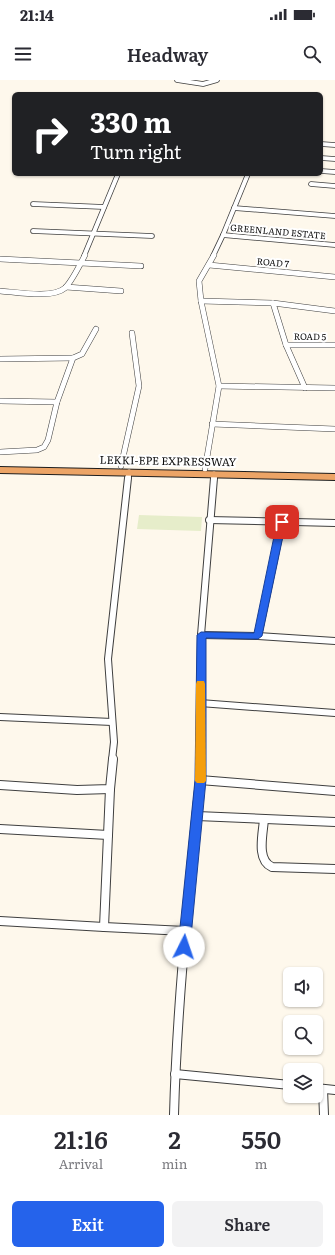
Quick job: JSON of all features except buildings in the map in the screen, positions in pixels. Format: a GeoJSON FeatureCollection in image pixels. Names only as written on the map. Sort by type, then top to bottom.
{"type":"FeatureCollection","features":[{"type":"Feature","properties":{"kind":"highway","name":"LEKKI-EPE EXPRESSWAY"},"geometry":{"type":"LineString","coordinates":[[0,464],[214,474],[309,474],[335,472]]}},
{"type":"Feature","properties":{"kind":"highway","name":"LEKKI-EPE EXPRESSWAY"},"geometry":{"type":"LineString","coordinates":[[0,470],[205,469],[309,474],[335,477]]}},
{"type":"Feature","properties":{"kind":"street"},"geometry":{"type":"LineString","coordinates":[[177,80],[203,84],[211,84],[217,80]]}},
{"type":"Feature","properties":{"kind":"street"},"geometry":{"type":"LineString","coordinates":[[323,144],[335,145]]}},
{"type":"Feature","properties":{"kind":"street"},"geometry":{"type":"LineString","coordinates":[[323,158],[335,159]]}},
{"type":"Feature","properties":{"kind":"street"},"geometry":{"type":"LineString","coordinates":[[323,171],[335,172]]}},
{"type":"Feature","properties":{"kind":"street"},"geometry":{"type":"LineString","coordinates":[[64,289],[81,262],[117,176]]}},
{"type":"Feature","properties":{"kind":"street"},"geometry":{"type":"LineString","coordinates":[[223,235],[247,176]]}},
{"type":"Feature","properties":{"kind":"street"},"geometry":{"type":"LineString","coordinates":[[311,184],[335,186]]}},
{"type":"Feature","properties":{"kind":"street"},"geometry":{"type":"LineString","coordinates":[[33,204],[104,207]]}},
{"type":"Feature","properties":{"kind":"street"},"geometry":{"type":"LineString","coordinates":[[234,208],[335,216]]}},
{"type":"Feature","properties":{"kind":"street"},"geometry":{"type":"LineString","coordinates":[[33,230],[152,236]]}},
{"type":"Feature","properties":{"kind":"street","name":"GREENLAND ESTATE"},"geometry":{"type":"LineString","coordinates":[[205,469],[219,386],[201,301],[200,280],[210,265],[223,235],[335,245]]}},
{"type":"Feature","properties":{"kind":"street"},"geometry":{"type":"LineString","coordinates":[[0,259],[141,266]]}},
{"type":"Feature","properties":{"kind":"street","name":"ROAD 7"},"geometry":{"type":"LineString","coordinates":[[210,265],[335,277]]}},
{"type":"Feature","properties":{"kind":"street"},"geometry":{"type":"LineString","coordinates":[[0,291],[50,293],[64,289],[121,290]]}},
{"type":"Feature","properties":{"kind":"street"},"geometry":{"type":"LineString","coordinates":[[201,301],[273,303],[335,311]]}},
{"type":"Feature","properties":{"kind":"street"},"geometry":{"type":"LineString","coordinates":[[273,303],[286,345],[305,388]]}},
{"type":"Feature","properties":{"kind":"street"},"geometry":{"type":"LineString","coordinates":[[0,359],[73,358],[82,354],[96,329]]}},
{"type":"Feature","properties":{"kind":"street"},"geometry":{"type":"LineString","coordinates":[[104,927],[110,789],[114,742],[108,659],[125,469],[139,386],[132,333]]}},
{"type":"Feature","properties":{"kind":"street","name":"ROAD 5"},"geometry":{"type":"LineString","coordinates":[[286,345],[335,345]]}},
{"type":"Feature","properties":{"kind":"street"},"geometry":{"type":"LineString","coordinates":[[0,452],[37,450],[44,447],[48,440],[57,402],[73,358]]}},
{"type":"Feature","properties":{"kind":"street"},"geometry":{"type":"LineString","coordinates":[[219,386],[335,388]]}},
{"type":"Feature","properties":{"kind":"street"},"geometry":{"type":"LineString","coordinates":[[0,401],[57,402]]}},
{"type":"Feature","properties":{"kind":"street"},"geometry":{"type":"LineString","coordinates":[[212,424],[335,428]]}},
{"type":"Feature","properties":{"kind":"street"},"geometry":{"type":"LineString","coordinates":[[174,1115],[175,1074],[185,931],[200,780],[201,635],[209,520],[214,474]]}},
{"type":"Feature","properties":{"kind":"street"},"geometry":{"type":"LineString","coordinates":[[209,520],[335,523]]}},
{"type":"Feature","properties":{"kind":"street"},"geometry":{"type":"LineString","coordinates":[[258,636],[282,522]]}},
{"type":"Feature","properties":{"kind":"street"},"geometry":{"type":"LineString","coordinates":[[201,635],[258,636],[335,642]]}},
{"type":"Feature","properties":{"kind":"street"},"geometry":{"type":"LineString","coordinates":[[200,703],[335,713]]}},
{"type":"Feature","properties":{"kind":"street"},"geometry":{"type":"LineString","coordinates":[[0,717],[112,722]]}},
{"type":"Feature","properties":{"kind":"street"},"geometry":{"type":"LineString","coordinates":[[200,780],[335,791]]}},
{"type":"Feature","properties":{"kind":"street"},"geometry":{"type":"LineString","coordinates":[[0,785],[77,790],[110,789]]}},
{"type":"Feature","properties":{"kind":"street"},"geometry":{"type":"LineString","coordinates":[[197,816],[335,822]]}},
{"type":"Feature","properties":{"kind":"street"},"geometry":{"type":"LineString","coordinates":[[264,819],[263,852],[264,861],[268,865],[272,867],[335,869]]}},
{"type":"Feature","properties":{"kind":"street"},"geometry":{"type":"LineString","coordinates":[[0,829],[108,835]]}},
{"type":"Feature","properties":{"kind":"street"},"geometry":{"type":"LineString","coordinates":[[0,921],[185,931]]}},
{"type":"Feature","properties":{"kind":"street"},"geometry":{"type":"LineString","coordinates":[[175,1074],[283,1084]]}},
{"type":"Feature","properties":{"kind":"street"},"geometry":{"type":"LineString","coordinates":[[323,1088],[335,1090]]}},
{"type":"Feature","properties":{"kind":"street"},"geometry":{"type":"LineString","coordinates":[[322,1103],[324,1115]]}},
{"type":"Feature","properties":{"kind":"green space"},"geometry":{"type":"Polygon","coordinates":[[[139,515],[202,517],[201,531],[137,529],[139,515]]]}},
{"type":"Feature","properties":{"kind":"slow traffic"},"geometry":{"type":"LineString","coordinates":[[200,684],[200,781]]}},
{"type":"Feature","properties":{"kind":"route"},"geometry":{"type":"LineString","coordinates":[[184,947],[200,780],[201,635],[258,636],[282,522]]}}]}
